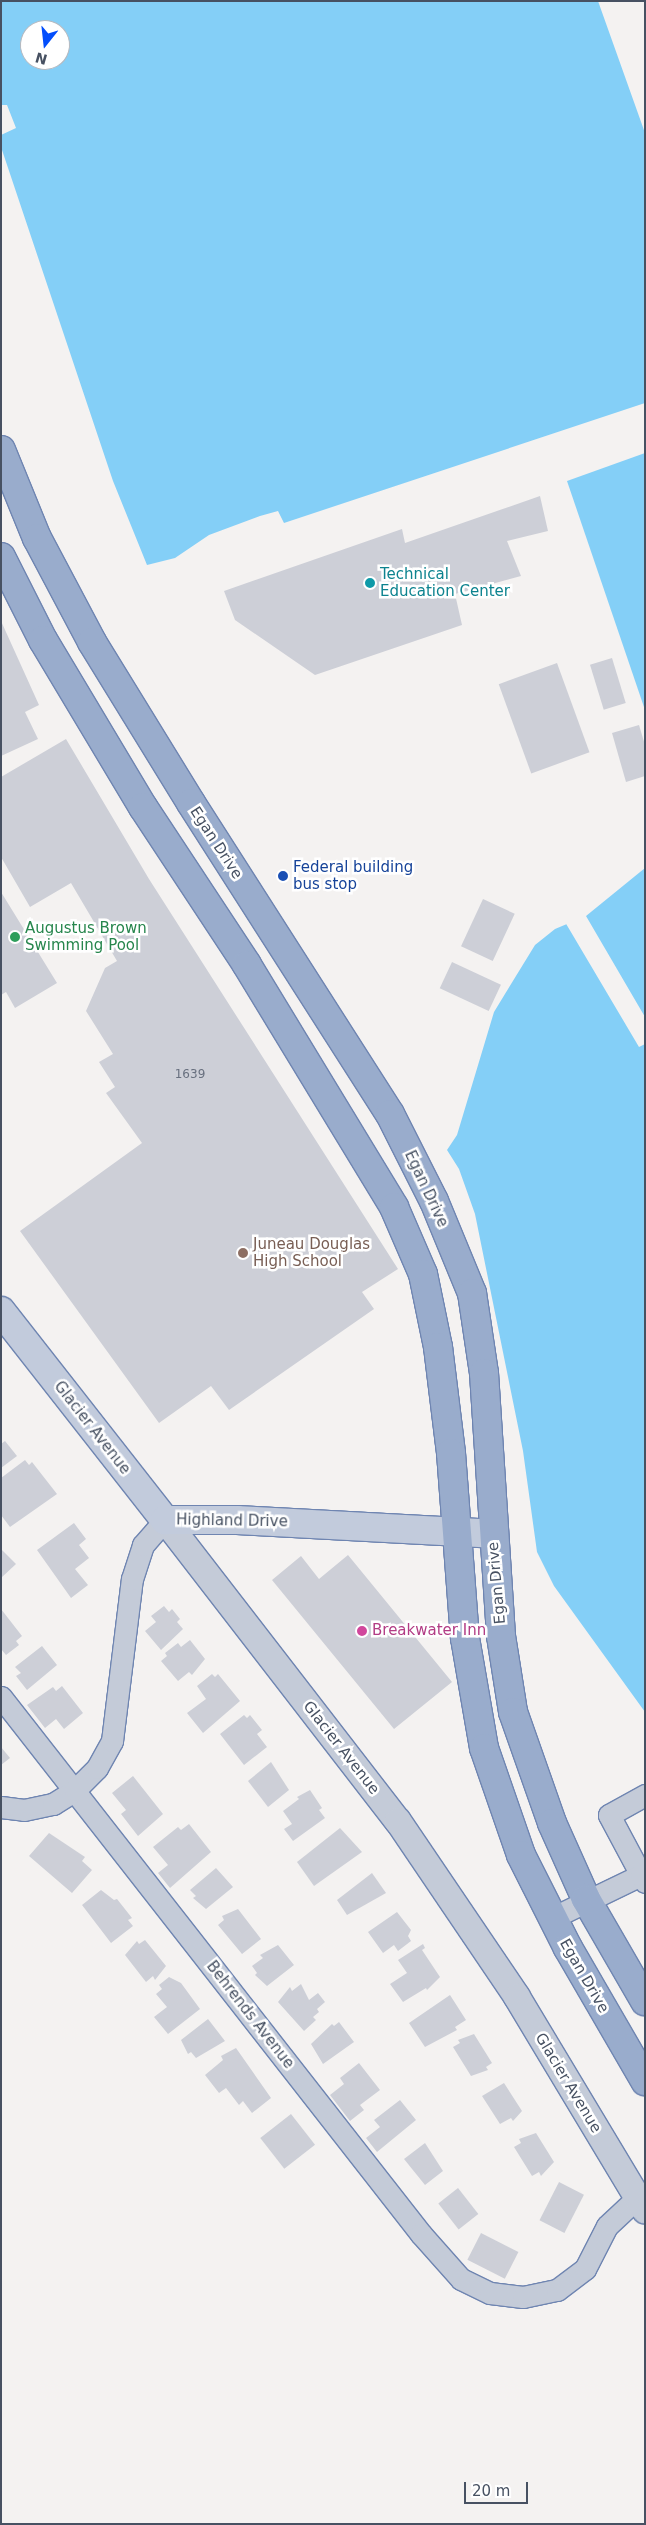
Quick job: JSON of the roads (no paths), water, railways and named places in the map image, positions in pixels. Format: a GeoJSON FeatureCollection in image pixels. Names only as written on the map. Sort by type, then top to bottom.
{"type":"FeatureCollection","features":[{"type":"Feature","properties":{"kind":"highway","name":"Egan Drive"},"geometry":{"type":"LineString","coordinates":[[1,450],[37,538],[92,642],[196,811],[390,1114],[434,1201],[472,1293],[484,1373],[501,1636],[513,1712],[552,1823],[586,1899],[645,2001]]}},
{"type":"Feature","properties":{"kind":"highway","name":"Egan Drive"},"geometry":{"type":"LineString","coordinates":[[1,557],[43,640],[142,807],[247,965],[394,1207],[423,1274],[432,1320],[451,1453],[465,1638],[484,1748],[521,1855],[552,1918],[645,2081]]}},
{"type":"Feature","properties":{"kind":"main road","name":"Glacier Avenue"},"geometry":{"type":"LineString","coordinates":[[1,1311],[165,1520]]}},
{"type":"Feature","properties":{"kind":"main road","name":"Highland Drive"},"geometry":{"type":"LineString","coordinates":[[165,1520],[458,1530],[493,1534]]}},
{"type":"Feature","properties":{"kind":"street","name":"Highland Drive"},"geometry":{"type":"LineString","coordinates":[[1,1807],[24,1810],[52,1804],[75,1790],[97,1768],[112,1741],[132,1579],[143,1545],[165,1520]]}},
{"type":"Feature","properties":{"kind":"street","name":"Glacier Avenue"},"geometry":{"type":"LineString","coordinates":[[165,1520],[398,1821],[517,1997],[641,2204]]}},
{"type":"Feature","properties":{"kind":"street","name":"Behrends Avenue"},"geometry":{"type":"LineString","coordinates":[[1,1697],[421,2234],[461,2279],[490,2293],[523,2297],[557,2290],[573,2281],[585,2269],[607,2226],[641,2204]]}},
{"type":"Feature","properties":{"kind":"street"},"geometry":{"type":"LineString","coordinates":[[552,1918],[586,1899],[643,1878],[609,1815],[645,1795]]}},
{"type":"Feature","properties":{"kind":"water"},"geometry":{"type":"Polygon","coordinates":[[[1,1],[598,1],[645,133],[645,403],[284,523],[278,511],[260,516],[209,535],[175,558],[147,565],[113,481],[1,147],[1,135],[16,128],[7,105],[1,105],[1,1]]]}},
{"type":"Feature","properties":{"kind":"water"},"geometry":{"type":"Polygon","coordinates":[[[645,453],[645,710],[567,481],[645,453]]]}},
{"type":"Feature","properties":{"kind":"water"},"geometry":{"type":"Polygon","coordinates":[[[645,868],[645,1712],[554,1586],[537,1552],[523,1451],[475,1214],[459,1169],[447,1150],[457,1135],[494,1012],[535,945],[555,929],[586,916],[645,868]]]}},
{"type":"Feature","properties":{"kind":"place","name":"Technical Education Center"},"geometry":{"type":"Point","coordinates":[370,583]}},
{"type":"Feature","properties":{"kind":"place","name":"Federal building bus stop"},"geometry":{"type":"Point","coordinates":[283,876]}},
{"type":"Feature","properties":{"kind":"place","name":"Augustus Brown Swimming Pool"},"geometry":{"type":"Point","coordinates":[15,937]}},
{"type":"Feature","properties":{"kind":"place","name":"Juneau Douglas High School"},"geometry":{"type":"Point","coordinates":[243,1253]}},
{"type":"Feature","properties":{"kind":"place","name":"Breakwater Inn"},"geometry":{"type":"Point","coordinates":[362,1631]}}]}
